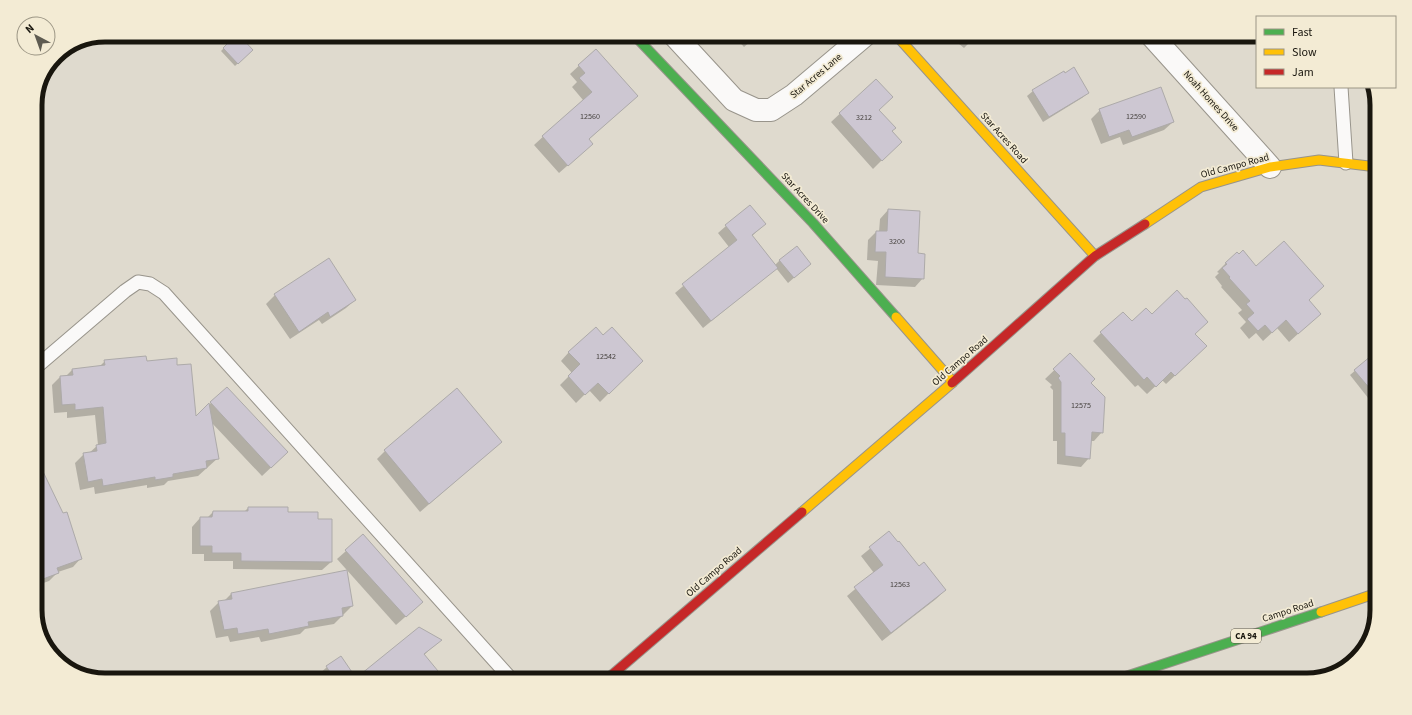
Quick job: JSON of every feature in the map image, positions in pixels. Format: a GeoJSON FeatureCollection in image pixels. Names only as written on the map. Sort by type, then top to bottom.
{"type":"FeatureCollection","features":[{"type":"Feature","properties":{"kind":"main road","name":"Star Acres Drive"},"geometry":{"type":"LineString","coordinates":[[641,42],[813,223],[953,382]]}},
{"type":"Feature","properties":{"kind":"main road","name":"Star Acres Road"},"geometry":{"type":"LineString","coordinates":[[902,42],[1095,256]]}},
{"type":"Feature","properties":{"kind":"main road","name":"Old Campo Road"},"geometry":{"type":"LineString","coordinates":[[614,673],[953,382],[1095,256],[1201,187],[1270,167],[1320,160],[1370,166]]}},
{"type":"Feature","properties":{"kind":"main road","name":"Campo Road"},"geometry":{"type":"LineString","coordinates":[[1136,673],[1370,595]]}},
{"type":"Feature","properties":{"kind":"street","name":"Star Acres Lane"},"geometry":{"type":"LineString","coordinates":[[680,42],[734,100],[756,110],[771,110],[794,95],[857,42]]}},
{"type":"Feature","properties":{"kind":"street","name":"Noah Homes Drive"},"geometry":{"type":"LineString","coordinates":[[1158,42],[1270,167]]}},
{"type":"Feature","properties":{"kind":"lane"},"geometry":{"type":"LineString","coordinates":[[1341,88],[1346,164]]}},
{"type":"Feature","properties":{"kind":"lane"},"geometry":{"type":"LineString","coordinates":[[42,362],[125,291],[138,282],[150,284],[164,293],[506,673]]}},
{"type":"Feature","properties":{"kind":"building"},"geometry":{"type":"Polygon","coordinates":[[[229,42],[246,42],[253,50],[238,64],[223,48],[229,42]]]}},
{"type":"Feature","properties":{"kind":"building"},"geometry":{"type":"Polygon","coordinates":[[[596,49],[638,96],[589,139],[593,144],[568,166],[542,136],[592,92],[579,78],[585,73],[578,65],[596,49]]]}},
{"type":"Feature","properties":{"kind":"building"},"geometry":{"type":"Polygon","coordinates":[[[1074,67],[1089,93],[1049,117],[1032,90],[1064,71],[1065,73],[1074,67]]]}},
{"type":"Feature","properties":{"kind":"building"},"geometry":{"type":"Polygon","coordinates":[[[876,79],[893,97],[879,110],[896,128],[892,131],[902,142],[882,161],[839,113],[876,79]]]}},
{"type":"Feature","properties":{"kind":"building"},"geometry":{"type":"Polygon","coordinates":[[[1161,87],[1174,122],[1132,137],[1129,130],[1109,137],[1099,109],[1161,87]]]}},
{"type":"Feature","properties":{"kind":"building"},"geometry":{"type":"Polygon","coordinates":[[[750,205],[766,224],[752,235],[778,268],[711,321],[682,284],[737,240],[725,225],[750,205]]]}},
{"type":"Feature","properties":{"kind":"building"},"geometry":{"type":"Polygon","coordinates":[[[888,209],[920,211],[918,253],[925,254],[924,279],[885,277],[886,252],[875,252],[876,231],[887,231],[888,209]]]}},
{"type":"Feature","properties":{"kind":"building"},"geometry":{"type":"Polygon","coordinates":[[[1284,241],[1324,286],[1309,300],[1321,314],[1298,334],[1286,320],[1272,333],[1265,325],[1258,331],[1247,319],[1254,313],[1246,304],[1250,301],[1222,268],[1227,264],[1225,263],[1237,252],[1239,254],[1243,250],[1256,266],[1284,241]]]}},
{"type":"Feature","properties":{"kind":"building"},"geometry":{"type":"Polygon","coordinates":[[[797,246],[811,264],[794,278],[779,260],[797,246]]]}},
{"type":"Feature","properties":{"kind":"building"},"geometry":{"type":"Polygon","coordinates":[[[329,258],[356,300],[330,317],[328,312],[299,332],[274,294],[329,258]]]}},
{"type":"Feature","properties":{"kind":"building"},"geometry":{"type":"Polygon","coordinates":[[[1177,290],[1185,299],[1187,298],[1208,322],[1195,334],[1207,346],[1175,376],[1171,372],[1156,387],[1147,377],[1144,380],[1100,332],[1123,312],[1132,321],[1146,308],[1152,314],[1177,290]]]}},
{"type":"Feature","properties":{"kind":"building"},"geometry":{"type":"Polygon","coordinates":[[[596,327],[603,335],[612,327],[643,361],[609,394],[598,383],[585,395],[568,376],[580,364],[568,352],[596,327]]]}},
{"type":"Feature","properties":{"kind":"building"},"geometry":{"type":"Polygon","coordinates":[[[1070,353],[1095,379],[1091,383],[1105,397],[1103,433],[1092,432],[1090,459],[1065,456],[1065,433],[1061,433],[1061,382],[1058,378],[1060,376],[1053,369],[1070,353]]]}},
{"type":"Feature","properties":{"kind":"building"},"geometry":{"type":"Polygon","coordinates":[[[146,356],[147,361],[177,358],[177,365],[191,364],[196,416],[209,403],[219,459],[206,461],[207,468],[173,474],[173,477],[155,480],[155,477],[103,486],[102,479],[88,482],[83,453],[97,451],[96,445],[106,443],[103,407],[75,410],[75,404],[62,405],[60,376],[73,375],[72,369],[105,365],[104,360],[146,356]]]}},
{"type":"Feature","properties":{"kind":"building"},"geometry":{"type":"Polygon","coordinates":[[[1370,357],[1370,389],[1354,370],[1370,357]]]}},
{"type":"Feature","properties":{"kind":"building"},"geometry":{"type":"Polygon","coordinates":[[[227,387],[288,452],[271,468],[210,402],[227,387]]]}},
{"type":"Feature","properties":{"kind":"building"},"geometry":{"type":"Polygon","coordinates":[[[457,388],[502,442],[429,504],[384,450],[457,388]]]}},
{"type":"Feature","properties":{"kind":"building"},"geometry":{"type":"Polygon","coordinates":[[[42,470],[63,513],[67,512],[82,559],[57,568],[59,573],[42,579],[42,470]]]}},
{"type":"Feature","properties":{"kind":"building"},"geometry":{"type":"Polygon","coordinates":[[[248,507],[288,507],[288,512],[318,512],[318,519],[332,519],[332,562],[241,561],[241,553],[212,553],[212,546],[200,546],[200,517],[212,517],[213,511],[248,511],[248,507]]]}},
{"type":"Feature","properties":{"kind":"building"},"geometry":{"type":"Polygon","coordinates":[[[889,531],[919,566],[924,562],[946,590],[891,633],[854,587],[883,565],[869,547],[889,531]]]}},
{"type":"Feature","properties":{"kind":"building"},"geometry":{"type":"Polygon","coordinates":[[[363,534],[423,602],[406,617],[345,550],[363,534]]]}},
{"type":"Feature","properties":{"kind":"building"},"geometry":{"type":"Polygon","coordinates":[[[347,570],[353,606],[342,608],[343,616],[308,622],[309,626],[269,634],[268,629],[238,634],[237,628],[224,630],[218,601],[232,599],[231,593],[347,570]]]}},
{"type":"Feature","properties":{"kind":"building"},"geometry":{"type":"Polygon","coordinates":[[[419,627],[442,640],[424,654],[438,671],[436,673],[362,673],[419,627]]]}},
{"type":"Feature","properties":{"kind":"building"},"geometry":{"type":"Polygon","coordinates":[[[341,656],[353,673],[330,673],[326,666],[341,656]]]}},
{"type":"Feature","properties":{"kind":"traffic: fast"},"geometry":{"type":"LineString","coordinates":[[641,42],[813,223],[896,317]]}},
{"type":"Feature","properties":{"kind":"traffic: fast"},"geometry":{"type":"LineString","coordinates":[[1136,673],[1321,612]]}},
{"type":"Feature","properties":{"kind":"traffic: slow"},"geometry":{"type":"LineString","coordinates":[[902,42],[1095,256]]}},
{"type":"Feature","properties":{"kind":"traffic: slow"},"geometry":{"type":"LineString","coordinates":[[1145,224],[1201,187],[1270,167],[1319,160],[1370,166]]}},
{"type":"Feature","properties":{"kind":"traffic: slow"},"geometry":{"type":"LineString","coordinates":[[896,317],[953,382]]}},
{"type":"Feature","properties":{"kind":"traffic: slow"},"geometry":{"type":"LineString","coordinates":[[802,512],[952,383]]}},
{"type":"Feature","properties":{"kind":"traffic: slow"},"geometry":{"type":"LineString","coordinates":[[1321,612],[1370,595]]}},
{"type":"Feature","properties":{"kind":"traffic: jam"},"geometry":{"type":"LineString","coordinates":[[952,383],[1095,256],[1145,224]]}},
{"type":"Feature","properties":{"kind":"traffic: jam"},"geometry":{"type":"LineString","coordinates":[[614,673],[802,512]]}}]}
